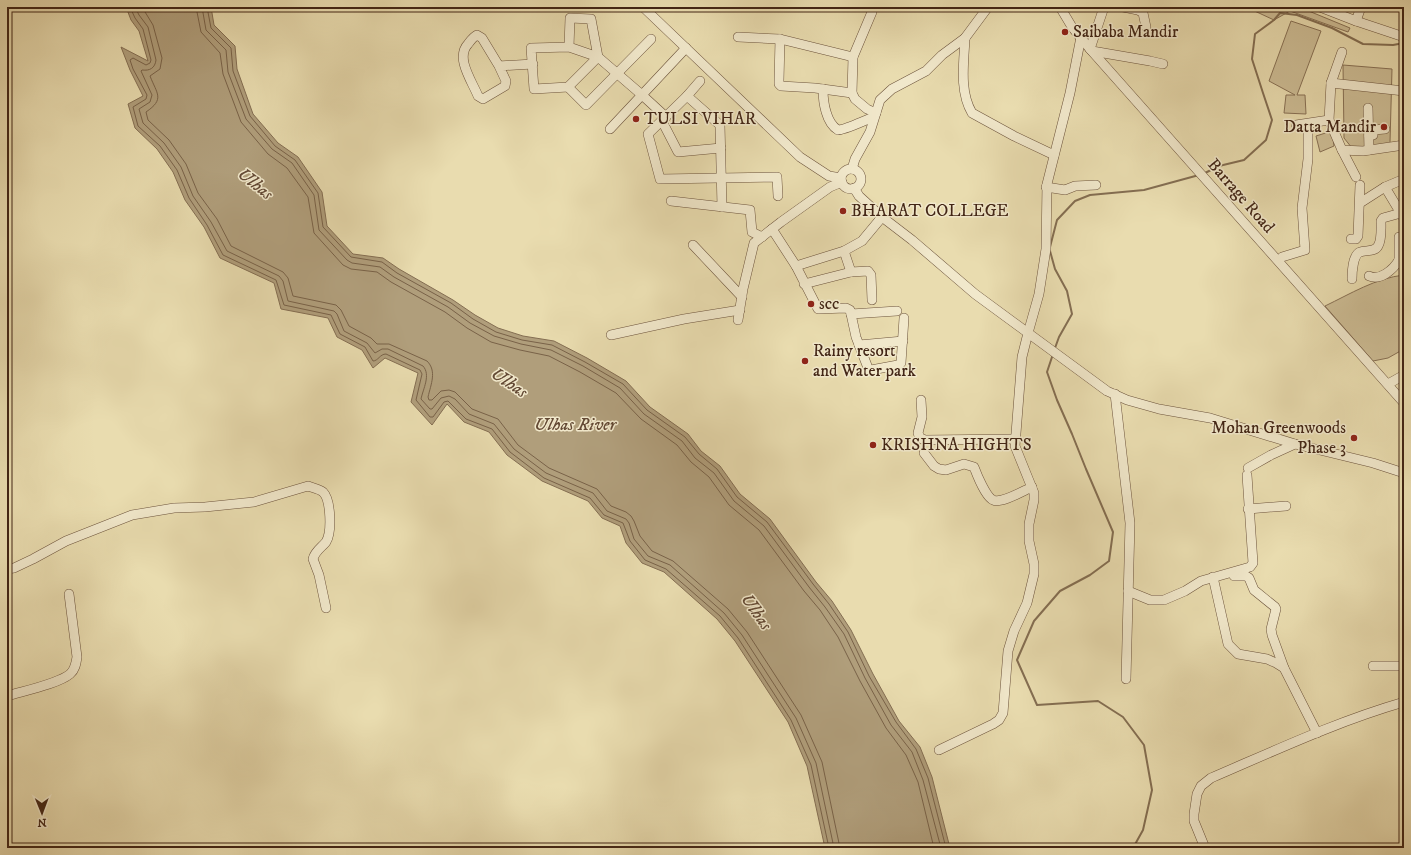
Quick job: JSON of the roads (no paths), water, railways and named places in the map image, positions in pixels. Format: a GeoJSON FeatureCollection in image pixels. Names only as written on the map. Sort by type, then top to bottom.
{"type":"FeatureCollection","features":[{"type":"Feature","properties":{"kind":"street"},"geometry":{"type":"LineString","coordinates":[[643,7],[800,157],[829,176],[841,180],[849,189],[854,188],[860,183],[861,176],[857,171],[852,169],[844,172],[841,180],[754,243],[738,320]]}},
{"type":"Feature","properties":{"kind":"street"},"geometry":{"type":"LineString","coordinates":[[872,7],[872,12],[853,57],[852,93],[855,99],[875,115]]}},
{"type":"Feature","properties":{"kind":"street"},"geometry":{"type":"LineString","coordinates":[[852,169],[855,159],[870,132],[880,100],[892,89],[926,71],[942,55],[965,38],[988,7]]}},
{"type":"Feature","properties":{"kind":"street","name":"Barrage Road"},"geometry":{"type":"LineString","coordinates":[[1060,7],[1072,27],[1091,50],[1404,403]]}},
{"type":"Feature","properties":{"kind":"street"},"geometry":{"type":"LineString","coordinates":[[1104,7],[1091,50],[1163,64]]}},
{"type":"Feature","properties":{"kind":"street"},"geometry":{"type":"LineString","coordinates":[[1123,7],[1138,10],[1144,13],[1146,27]]}},
{"type":"Feature","properties":{"kind":"street"},"geometry":{"type":"LineString","coordinates":[[1320,7],[1404,37]]}},
{"type":"Feature","properties":{"kind":"street"},"geometry":{"type":"LineString","coordinates":[[1356,21],[1361,7]]}},
{"type":"Feature","properties":{"kind":"street"},"geometry":{"type":"LineString","coordinates":[[569,47],[570,18],[592,19],[598,57]]}},
{"type":"Feature","properties":{"kind":"street"},"geometry":{"type":"LineString","coordinates":[[477,36],[482,38],[499,66],[506,81],[505,86],[483,99],[478,96],[463,62],[462,55],[464,48],[474,37],[477,36]]}},
{"type":"Feature","properties":{"kind":"street"},"geometry":{"type":"LineString","coordinates":[[738,37],[780,39],[853,57]]}},
{"type":"Feature","properties":{"kind":"street"},"geometry":{"type":"LineString","coordinates":[[939,750],[993,724],[999,720],[1003,713],[1008,651],[1014,631],[1027,603],[1034,574],[1034,564],[1029,541],[1029,524],[1034,500],[1032,487],[1015,446],[1022,357],[1039,294],[1046,249],[1046,187],[1070,92],[1081,37]]}},
{"type":"Feature","properties":{"kind":"street"},"geometry":{"type":"LineString","coordinates":[[965,38],[964,86],[968,106],[972,112],[1014,136],[1054,155]]}},
{"type":"Feature","properties":{"kind":"street"},"geometry":{"type":"LineString","coordinates":[[568,87],[586,105],[651,39]]}},
{"type":"Feature","properties":{"kind":"street"},"geometry":{"type":"LineString","coordinates":[[780,39],[779,84],[786,88],[815,88],[852,93]]}},
{"type":"Feature","properties":{"kind":"street"},"geometry":{"type":"LineString","coordinates":[[598,57],[568,87],[534,89],[531,48],[569,47],[598,57],[642,95],[664,119],[678,152],[721,148]]}},
{"type":"Feature","properties":{"kind":"street"},"geometry":{"type":"LineString","coordinates":[[610,129],[686,48]]}},
{"type":"Feature","properties":{"kind":"street"},"geometry":{"type":"LineString","coordinates":[[1342,52],[1331,82],[1329,120],[1358,181],[1360,203],[1358,236],[1356,239],[1351,239]]}},
{"type":"Feature","properties":{"kind":"street"},"geometry":{"type":"LineString","coordinates":[[499,66],[533,64]]}},
{"type":"Feature","properties":{"kind":"street"},"geometry":{"type":"LineString","coordinates":[[700,81],[687,96],[648,134],[660,179],[776,177],[778,196]]}},
{"type":"Feature","properties":{"kind":"street"},"geometry":{"type":"LineString","coordinates":[[1331,82],[1404,91]]}},
{"type":"Feature","properties":{"kind":"street"},"geometry":{"type":"LineString","coordinates":[[823,89],[825,109],[830,122],[838,130],[842,130],[875,115]]}},
{"type":"Feature","properties":{"kind":"street"},"geometry":{"type":"LineString","coordinates":[[687,96],[720,126],[722,206]]}},
{"type":"Feature","properties":{"kind":"street"},"geometry":{"type":"LineString","coordinates":[[1368,108],[1369,150]]}},
{"type":"Feature","properties":{"kind":"street"},"geometry":{"type":"LineString","coordinates":[[1296,125],[1329,120]]}},
{"type":"Feature","properties":{"kind":"street"},"geometry":{"type":"LineString","coordinates":[[1282,257],[1305,250],[1302,208],[1308,159],[1308,124]]}},
{"type":"Feature","properties":{"kind":"street"},"geometry":{"type":"LineString","coordinates":[[1369,136],[1373,135],[1373,130],[1385,129]]}},
{"type":"Feature","properties":{"kind":"street"},"geometry":{"type":"LineString","coordinates":[[1342,150],[1369,150],[1404,145]]}},
{"type":"Feature","properties":{"kind":"street"},"geometry":{"type":"LineString","coordinates":[[1360,203],[1385,187],[1404,179]]}},
{"type":"Feature","properties":{"kind":"street"},"geometry":{"type":"LineString","coordinates":[[1046,187],[1065,190],[1075,186],[1096,185]]}},
{"type":"Feature","properties":{"kind":"street"},"geometry":{"type":"LineString","coordinates":[[1352,279],[1352,270],[1356,256],[1360,252],[1377,248],[1379,245],[1381,221],[1384,218],[1403,216],[1385,187]]}},
{"type":"Feature","properties":{"kind":"street"},"geometry":{"type":"LineString","coordinates":[[854,188],[859,196],[882,217],[912,240],[975,294],[1107,391],[1127,400],[1160,409],[1210,418],[1295,444],[1404,473]]}},
{"type":"Feature","properties":{"kind":"street"},"geometry":{"type":"LineString","coordinates":[[671,201],[750,210],[752,232],[762,237]]}},
{"type":"Feature","properties":{"kind":"street"},"geometry":{"type":"LineString","coordinates":[[796,266],[844,251],[862,241],[882,217]]}},
{"type":"Feature","properties":{"kind":"street"},"geometry":{"type":"LineString","coordinates":[[772,229],[796,266],[818,309],[846,308],[850,310],[851,314],[859,345],[868,368],[874,370],[901,363],[903,341],[900,314],[851,314]]}},
{"type":"Feature","properties":{"kind":"street"},"geometry":{"type":"LineString","coordinates":[[1399,238],[1402,261]]}},
{"type":"Feature","properties":{"kind":"street"},"geometry":{"type":"LineString","coordinates":[[693,245],[742,298]]}},
{"type":"Feature","properties":{"kind":"street"},"geometry":{"type":"LineString","coordinates":[[1369,276],[1374,278],[1381,276],[1402,261],[1404,246]]}},
{"type":"Feature","properties":{"kind":"street"},"geometry":{"type":"LineString","coordinates":[[844,251],[850,272]]}},
{"type":"Feature","properties":{"kind":"street"},"geometry":{"type":"LineString","coordinates":[[804,284],[850,272],[868,271],[871,275],[872,300]]}},
{"type":"Feature","properties":{"kind":"street"},"geometry":{"type":"LineString","coordinates":[[611,335],[684,319],[740,310]]}},
{"type":"Feature","properties":{"kind":"street"},"geometry":{"type":"LineString","coordinates":[[859,345],[903,341]]}},
{"type":"Feature","properties":{"kind":"street"},"geometry":{"type":"LineString","coordinates":[[1388,384],[1404,375]]}},
{"type":"Feature","properties":{"kind":"street"},"geometry":{"type":"LineString","coordinates":[[1115,394],[1130,523],[1126,679]]}},
{"type":"Feature","properties":{"kind":"street"},"geometry":{"type":"LineString","coordinates":[[921,400],[922,418],[918,433],[920,438],[925,440],[1015,439]]}},
{"type":"Feature","properties":{"kind":"street"},"geometry":{"type":"LineString","coordinates":[[1128,591],[1150,600],[1164,600],[1185,591],[1201,581],[1250,567],[1252,563],[1247,472],[1271,455],[1295,444]]}},
{"type":"Feature","properties":{"kind":"street"},"geometry":{"type":"LineString","coordinates":[[924,453],[934,466],[939,469],[946,470],[964,464],[974,467],[988,496],[993,500],[999,501],[1006,499],[1032,487]]}},
{"type":"Feature","properties":{"kind":"street"},"geometry":{"type":"LineString","coordinates":[[7,569],[14,568],[33,559],[66,541],[132,516],[174,508],[205,507],[254,502],[308,486],[323,493],[326,499],[330,518],[329,532],[326,542],[316,551],[313,559],[319,575],[326,608]]}},
{"type":"Feature","properties":{"kind":"street"},"geometry":{"type":"LineString","coordinates":[[1248,509],[1286,506]]}},
{"type":"Feature","properties":{"kind":"street"},"geometry":{"type":"LineString","coordinates":[[1216,576],[1246,576],[1249,578],[1254,590],[1274,605],[1276,609],[1271,629],[1272,635],[1284,668],[1317,733]]}},
{"type":"Feature","properties":{"kind":"street"},"geometry":{"type":"LineString","coordinates":[[1216,576],[1228,644],[1238,654],[1267,659],[1284,668]]}},
{"type":"Feature","properties":{"kind":"street"},"geometry":{"type":"LineString","coordinates":[[7,696],[58,681],[69,675],[75,668],[77,657],[68,594]]}},
{"type":"Feature","properties":{"kind":"street"},"geometry":{"type":"LineString","coordinates":[[1373,666],[1404,666]]}},
{"type":"Feature","properties":{"kind":"street"},"geometry":{"type":"LineString","coordinates":[[1205,848],[1194,821],[1195,802],[1197,794],[1202,786],[1211,778],[1317,733],[1371,712],[1404,702]]}},
{"type":"Feature","properties":{"kind":"water","name":"Ulhas River"},"geometry":{"type":"Polygon","coordinates":[[[126,7],[211,7],[214,25],[235,46],[237,69],[253,114],[278,143],[298,157],[322,192],[327,226],[353,254],[383,258],[498,328],[523,336],[554,341],[587,358],[626,381],[650,407],[688,434],[701,451],[720,466],[740,494],[770,519],[816,582],[832,601],[851,630],[899,721],[920,747],[932,777],[950,848],[825,848],[807,766],[788,722],[735,641],[717,619],[664,572],[642,563],[626,543],[620,526],[602,518],[588,501],[542,481],[507,455],[489,432],[464,422],[447,404],[432,425],[411,402],[418,373],[385,358],[373,368],[362,350],[337,337],[328,318],[281,309],[274,283],[220,258],[204,227],[185,200],[173,172],[157,149],[135,128],[128,104],[143,96],[130,70],[121,47],[148,61],[139,31],[131,20],[126,7]]]}},
{"type":"Feature","properties":{"kind":"waterway"},"geometry":{"type":"LineString","coordinates":[[1205,173],[1219,166],[1244,160],[1266,140],[1272,120],[1252,59],[1255,34],[1274,20],[1280,13],[1297,15],[1332,28],[1363,44],[1393,45],[1404,43]]}},
{"type":"Feature","properties":{"kind":"waterway"},"geometry":{"type":"LineString","coordinates":[[1050,247],[1057,220],[1075,201],[1090,195],[1144,190],[1199,175]]}},
{"type":"Feature","properties":{"kind":"waterway"},"geometry":{"type":"LineString","coordinates":[[1050,251],[1055,269],[1067,291],[1072,314],[1059,337],[1055,348]]}},
{"type":"Feature","properties":{"kind":"waterway"},"geometry":{"type":"LineString","coordinates":[[1053,354],[1047,372],[1057,400],[1113,532],[1109,561],[1090,575],[1060,591],[1034,621],[1017,660],[1037,705],[1098,701],[1123,717],[1144,745],[1152,790],[1143,830],[1133,848]]}},
{"type":"Feature","properties":{"kind":"place","name":"Saibaba Mandir"},"geometry":{"type":"Point","coordinates":[1065,32]}},
{"type":"Feature","properties":{"kind":"place","name":"TULSI VIHAR"},"geometry":{"type":"Point","coordinates":[636,119]}},
{"type":"Feature","properties":{"kind":"place","name":"Datta Mandir"},"geometry":{"type":"Point","coordinates":[1384,127]}},
{"type":"Feature","properties":{"kind":"place","name":"BHARAT COLLEGE"},"geometry":{"type":"Point","coordinates":[843,211]}},
{"type":"Feature","properties":{"kind":"place","name":"scc"},"geometry":{"type":"Point","coordinates":[811,304]}},
{"type":"Feature","properties":{"kind":"place","name":"Rainy resort and Water park"},"geometry":{"type":"Point","coordinates":[805,361]}},
{"type":"Feature","properties":{"kind":"place","name":"Mohan Greenwoods Phase 3"},"geometry":{"type":"Point","coordinates":[1354,438]}},
{"type":"Feature","properties":{"kind":"place","name":"KRISHNA HIGHTS"},"geometry":{"type":"Point","coordinates":[873,445]}},
{"type":"Feature","properties":{"kind":"water label","name":"Ulhas"},"geometry":{"type":"Point","coordinates":[255,184]}},
{"type":"Feature","properties":{"kind":"water label","name":"Ulhas"},"geometry":{"type":"Point","coordinates":[509,383]}},
{"type":"Feature","properties":{"kind":"water label","name":"Ulhas"},"geometry":{"type":"Point","coordinates":[756,612]}}]}
